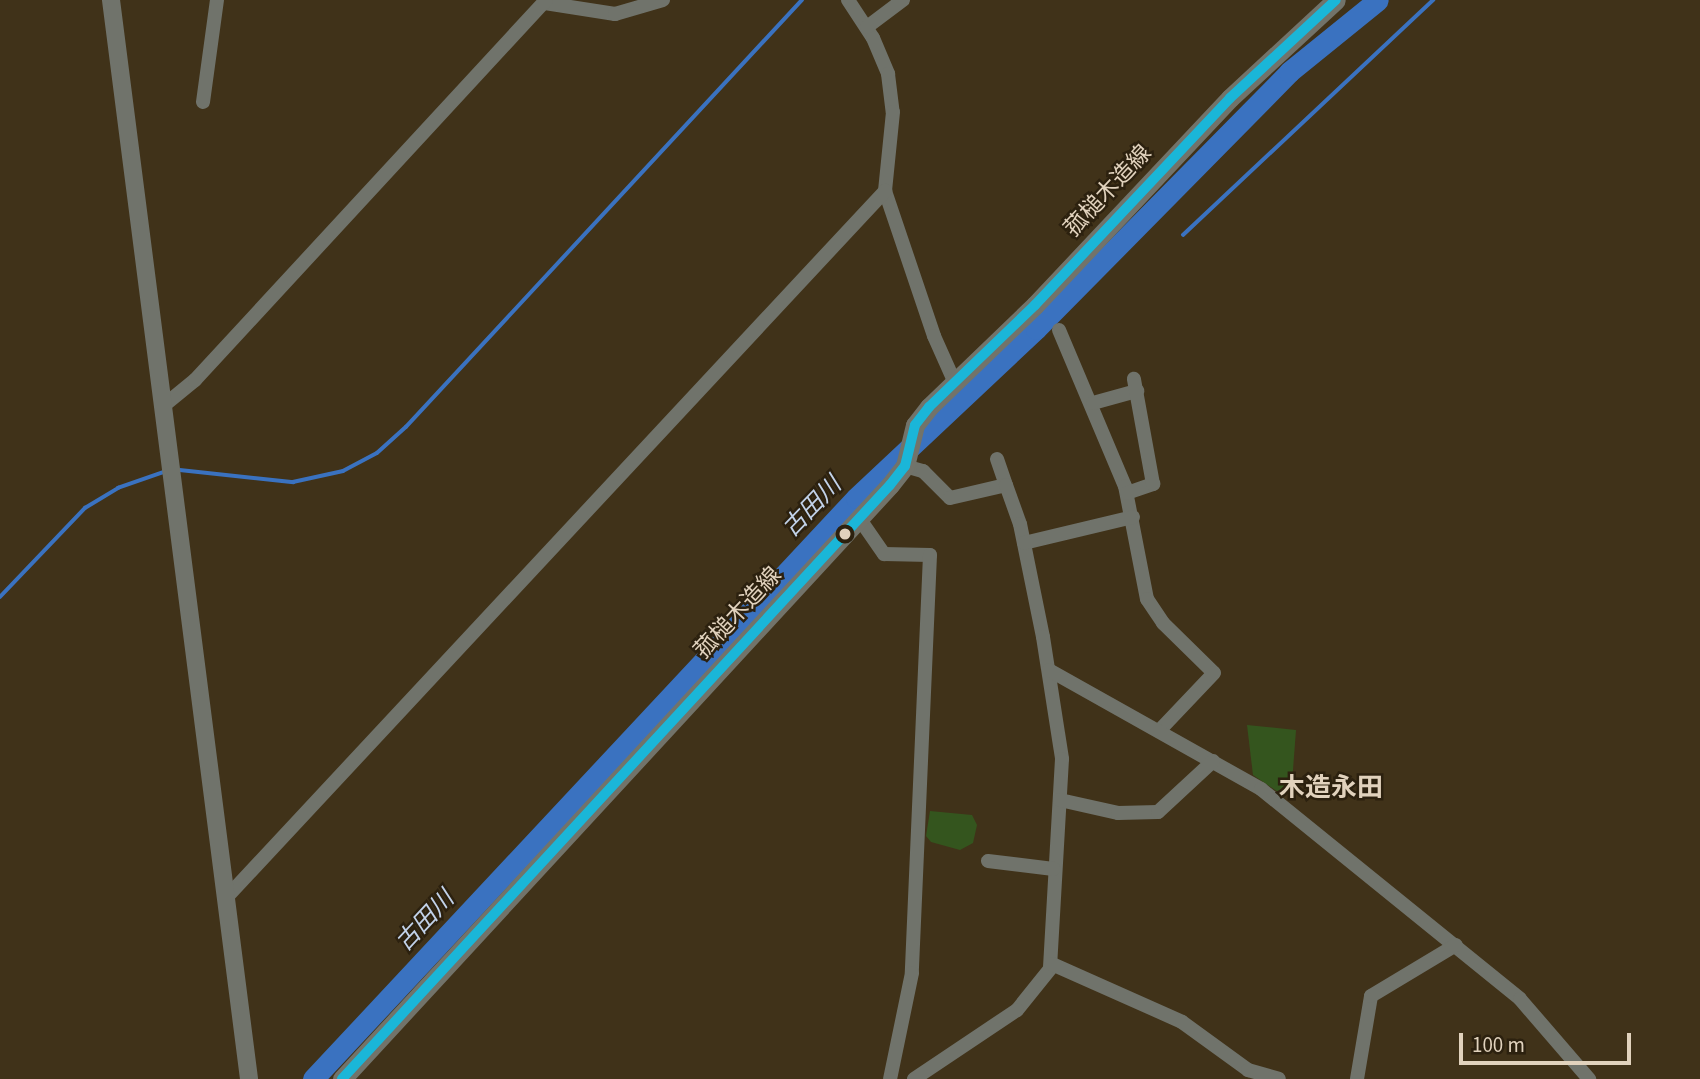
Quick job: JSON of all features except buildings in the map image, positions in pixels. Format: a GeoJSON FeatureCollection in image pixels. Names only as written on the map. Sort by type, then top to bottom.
{"type":"FeatureCollection","features":[{"type":"Feature","properties":{"kind":"main road","name":"菰槌木造線"},"geometry":{"type":"LineString","coordinates":[[342,1079],[859,518],[905,465],[911,433],[919,418],[1230,98],[1336,0]]}},
{"type":"Feature","properties":{"kind":"street"},"geometry":{"type":"LineString","coordinates":[[111,0],[249,1079]]}},
{"type":"Feature","properties":{"kind":"street"},"geometry":{"type":"LineString","coordinates":[[203,102],[217,0]]}},
{"type":"Feature","properties":{"kind":"street"},"geometry":{"type":"LineString","coordinates":[[162,407],[195,380],[546,1],[615,14],[663,0]]}},
{"type":"Feature","properties":{"kind":"street"},"geometry":{"type":"LineString","coordinates":[[848,0],[867,27],[888,75],[893,98],[885,191],[937,345],[955,383]]}},
{"type":"Feature","properties":{"kind":"street"},"geometry":{"type":"LineString","coordinates":[[867,27],[903,0]]}},
{"type":"Feature","properties":{"kind":"street"},"geometry":{"type":"LineString","coordinates":[[226,898],[885,191]]}},
{"type":"Feature","properties":{"kind":"street"},"geometry":{"type":"LineString","coordinates":[[1059,330],[1093,403],[1127,493],[1147,599],[1163,623],[1214,673],[1160,730]]}},
{"type":"Feature","properties":{"kind":"street"},"geometry":{"type":"LineString","coordinates":[[1093,403],[1135,385],[1153,484],[1127,493]]}},
{"type":"Feature","properties":{"kind":"street"},"geometry":{"type":"LineString","coordinates":[[914,1079],[1017,1010],[1052,964],[1061,747],[1024,543],[996,459]]}},
{"type":"Feature","properties":{"kind":"street"},"geometry":{"type":"LineString","coordinates":[[905,465],[923,471],[950,498],[1006,485]]}},
{"type":"Feature","properties":{"kind":"street"},"geometry":{"type":"LineString","coordinates":[[1024,543],[1133,517]]}},
{"type":"Feature","properties":{"kind":"street"},"geometry":{"type":"LineString","coordinates":[[859,518],[884,554],[930,555],[912,973],[890,1079]]}},
{"type":"Feature","properties":{"kind":"street"},"geometry":{"type":"LineString","coordinates":[[1049,670],[1261,789],[1536,1015],[1589,1079]]}},
{"type":"Feature","properties":{"kind":"street"},"geometry":{"type":"LineString","coordinates":[[1060,800],[1106,811],[1158,812],[1213,761]]}},
{"type":"Feature","properties":{"kind":"street"},"geometry":{"type":"LineString","coordinates":[[988,861],[1054,869]]}},
{"type":"Feature","properties":{"kind":"street"},"geometry":{"type":"LineString","coordinates":[[1357,1079],[1371,996],[1455,946]]}},
{"type":"Feature","properties":{"kind":"street"},"geometry":{"type":"LineString","coordinates":[[1052,964],[1199,1031],[1245,1074],[1279,1079]]}},
{"type":"Feature","properties":{"kind":"green space"},"geometry":{"type":"Polygon","coordinates":[[[1247,725],[1296,730],[1292,783],[1281,794],[1253,775],[1247,725]]]}},
{"type":"Feature","properties":{"kind":"green space"},"geometry":{"type":"Polygon","coordinates":[[[930,811],[972,815],[977,825],[973,843],[960,850],[931,842],[926,836],[930,811]]]}},
{"type":"Feature","properties":{"kind":"waterway"},"geometry":{"type":"LineString","coordinates":[[180,470],[293,482],[343,471],[377,453],[406,427],[802,0]]}},
{"type":"Feature","properties":{"kind":"waterway","name":"古田川"},"geometry":{"type":"LineString","coordinates":[[313,1079],[856,498],[1036,329],[1289,72],[1378,0]]}},
{"type":"Feature","properties":{"kind":"waterway"},"geometry":{"type":"LineString","coordinates":[[1183,235],[1433,0]]}},
{"type":"Feature","properties":{"kind":"waterway"},"geometry":{"type":"LineString","coordinates":[[0,597],[85,508],[118,488],[164,472]]}},
{"type":"Feature","properties":{"kind":"transit line"},"geometry":{"type":"LineString","coordinates":[[342,1079],[890,485],[905,466],[915,425],[929,407],[1035,305],[1230,98],[1336,0]]}},
{"type":"Feature","properties":{"kind":"district","name":"木造永田"},"geometry":{"type":"Point","coordinates":[1331,788]}}]}
